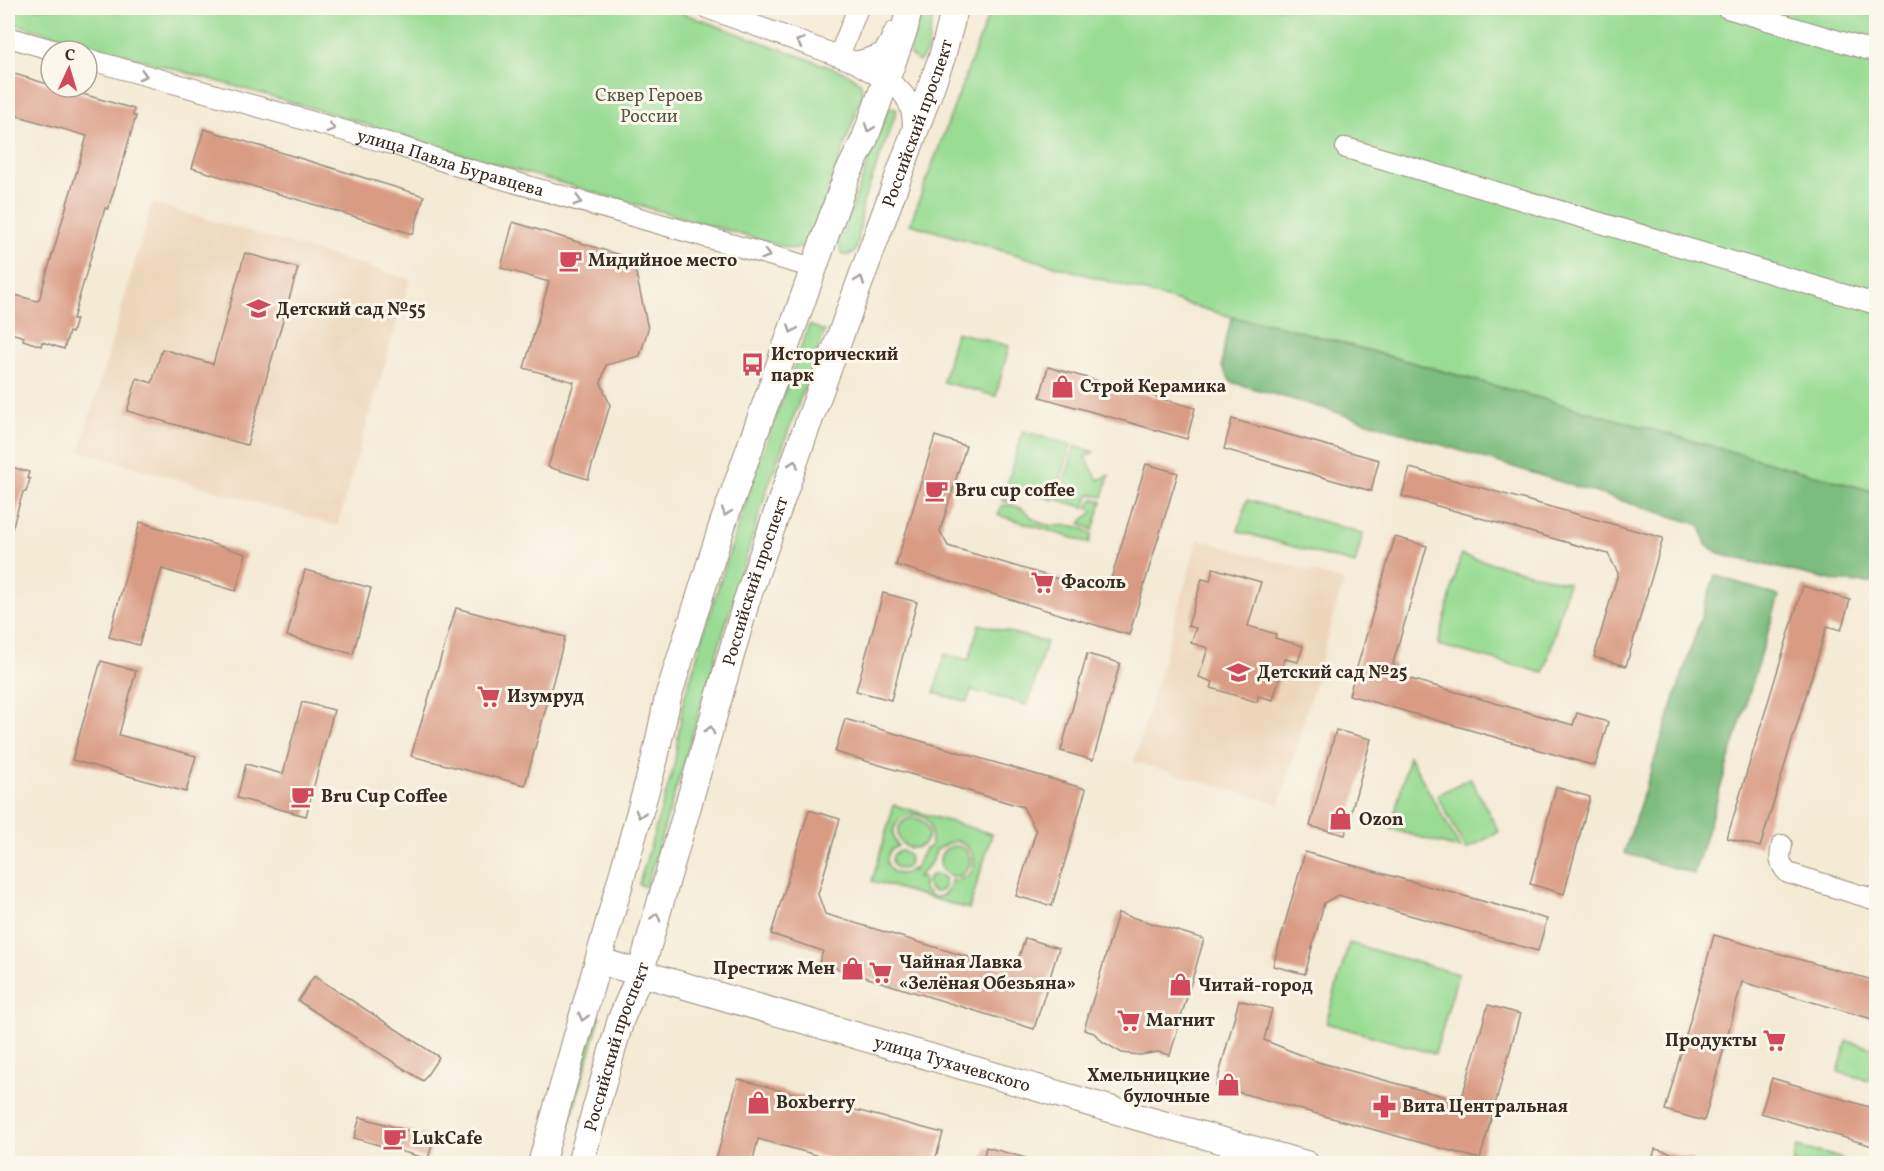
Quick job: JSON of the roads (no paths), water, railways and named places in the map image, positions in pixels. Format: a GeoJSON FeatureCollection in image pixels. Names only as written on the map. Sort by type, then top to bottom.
{"type":"FeatureCollection","features":[{"type":"Feature","properties":{"kind":"main road","name":"Российский проспект"},"geometry":{"type":"LineString","coordinates":[[541,1164],[655,758],[671,687],[722,526],[847,175],[864,141],[905,28],[909,8]]}},
{"type":"Feature","properties":{"kind":"main road","name":"Российский проспект"},"geometry":{"type":"LineString","coordinates":[[580,1164],[621,1019],[640,974],[747,599],[804,435],[942,57],[955,8]]}},
{"type":"Feature","properties":{"kind":"main road","name":"улица Тухачевского"},"geometry":{"type":"LineString","coordinates":[[599,961],[1306,1164]]}},
{"type":"Feature","properties":{"kind":"street"},"geometry":{"type":"LineString","coordinates":[[707,8],[847,59],[886,80],[906,96],[913,117],[912,138]]}},
{"type":"Feature","properties":{"kind":"street"},"geometry":{"type":"LineString","coordinates":[[847,59],[858,8]]}},
{"type":"Feature","properties":{"kind":"street"},"geometry":{"type":"LineString","coordinates":[[847,59],[874,58],[884,53],[905,8]]}},
{"type":"Feature","properties":{"kind":"street"},"geometry":{"type":"LineString","coordinates":[[1731,8],[1876,52]]}},
{"type":"Feature","properties":{"kind":"street"},"geometry":{"type":"LineString","coordinates":[[8,37],[39,46]]}},
{"type":"Feature","properties":{"kind":"street","name":"улица Павла Буравцева"},"geometry":{"type":"LineString","coordinates":[[99,62],[399,146],[461,167],[814,268]]}},
{"type":"Feature","properties":{"kind":"street"},"geometry":{"type":"LineString","coordinates":[[1346,148],[1876,304]]}},
{"type":"Feature","properties":{"kind":"street"},"geometry":{"type":"LineString","coordinates":[[1782,845],[1779,856],[1781,866],[1788,873],[1876,900]]}},
{"type":"Feature","properties":{"kind":"place","name":"Мидийное место"},"geometry":{"type":"Point","coordinates":[570,260]}},
{"type":"Feature","properties":{"kind":"place","name":"Детский сад №55"},"geometry":{"type":"Point","coordinates":[258,309]}},
{"type":"Feature","properties":{"kind":"place","name":"Исторический парк"},"geometry":{"type":"Point","coordinates":[753,364]}},
{"type":"Feature","properties":{"kind":"place","name":"Строй Керамика"},"geometry":{"type":"Point","coordinates":[1062,386]}},
{"type":"Feature","properties":{"kind":"place","name":"Bru cup coffee"},"geometry":{"type":"Point","coordinates":[937,490]}},
{"type":"Feature","properties":{"kind":"place","name":"Фасоль"},"geometry":{"type":"Point","coordinates":[1043,582]}},
{"type":"Feature","properties":{"kind":"place","name":"Детский сад №25"},"geometry":{"type":"Point","coordinates":[1239,672]}},
{"type":"Feature","properties":{"kind":"place","name":"Изумруд"},"geometry":{"type":"Point","coordinates":[489,696]}},
{"type":"Feature","properties":{"kind":"place","name":"Bru Cup Coffee"},"geometry":{"type":"Point","coordinates":[303,796]}},
{"type":"Feature","properties":{"kind":"place","name":"Ozon"},"geometry":{"type":"Point","coordinates":[1341,819]}},
{"type":"Feature","properties":{"kind":"place","name":"Престиж Мен"},"geometry":{"type":"Point","coordinates":[853,968]}},
{"type":"Feature","properties":{"kind":"place","name":"Чайная Лавка «Зелёная Обезьяна»"},"geometry":{"type":"Point","coordinates":[881,972]}},
{"type":"Feature","properties":{"kind":"place","name":"Читай-город"},"geometry":{"type":"Point","coordinates":[1180,985]}},
{"type":"Feature","properties":{"kind":"place","name":"Магнит"},"geometry":{"type":"Point","coordinates":[1128,1020]}},
{"type":"Feature","properties":{"kind":"place","name":"Продукты"},"geometry":{"type":"Point","coordinates":[1775,1040]}},
{"type":"Feature","properties":{"kind":"place","name":"Хмельницкие булочные"},"geometry":{"type":"Point","coordinates":[1228,1085]}},
{"type":"Feature","properties":{"kind":"place","name":"Boxberry"},"geometry":{"type":"Point","coordinates":[758,1102]}},
{"type":"Feature","properties":{"kind":"place","name":"Вита Центральная"},"geometry":{"type":"Point","coordinates":[1384,1106]}},
{"type":"Feature","properties":{"kind":"place","name":"LukCafe"},"geometry":{"type":"Point","coordinates":[394,1138]}},
{"type":"Feature","properties":{"kind":"park label","name":"Сквер Героев России"},"geometry":{"type":"Point","coordinates":[649,106]}}]}
